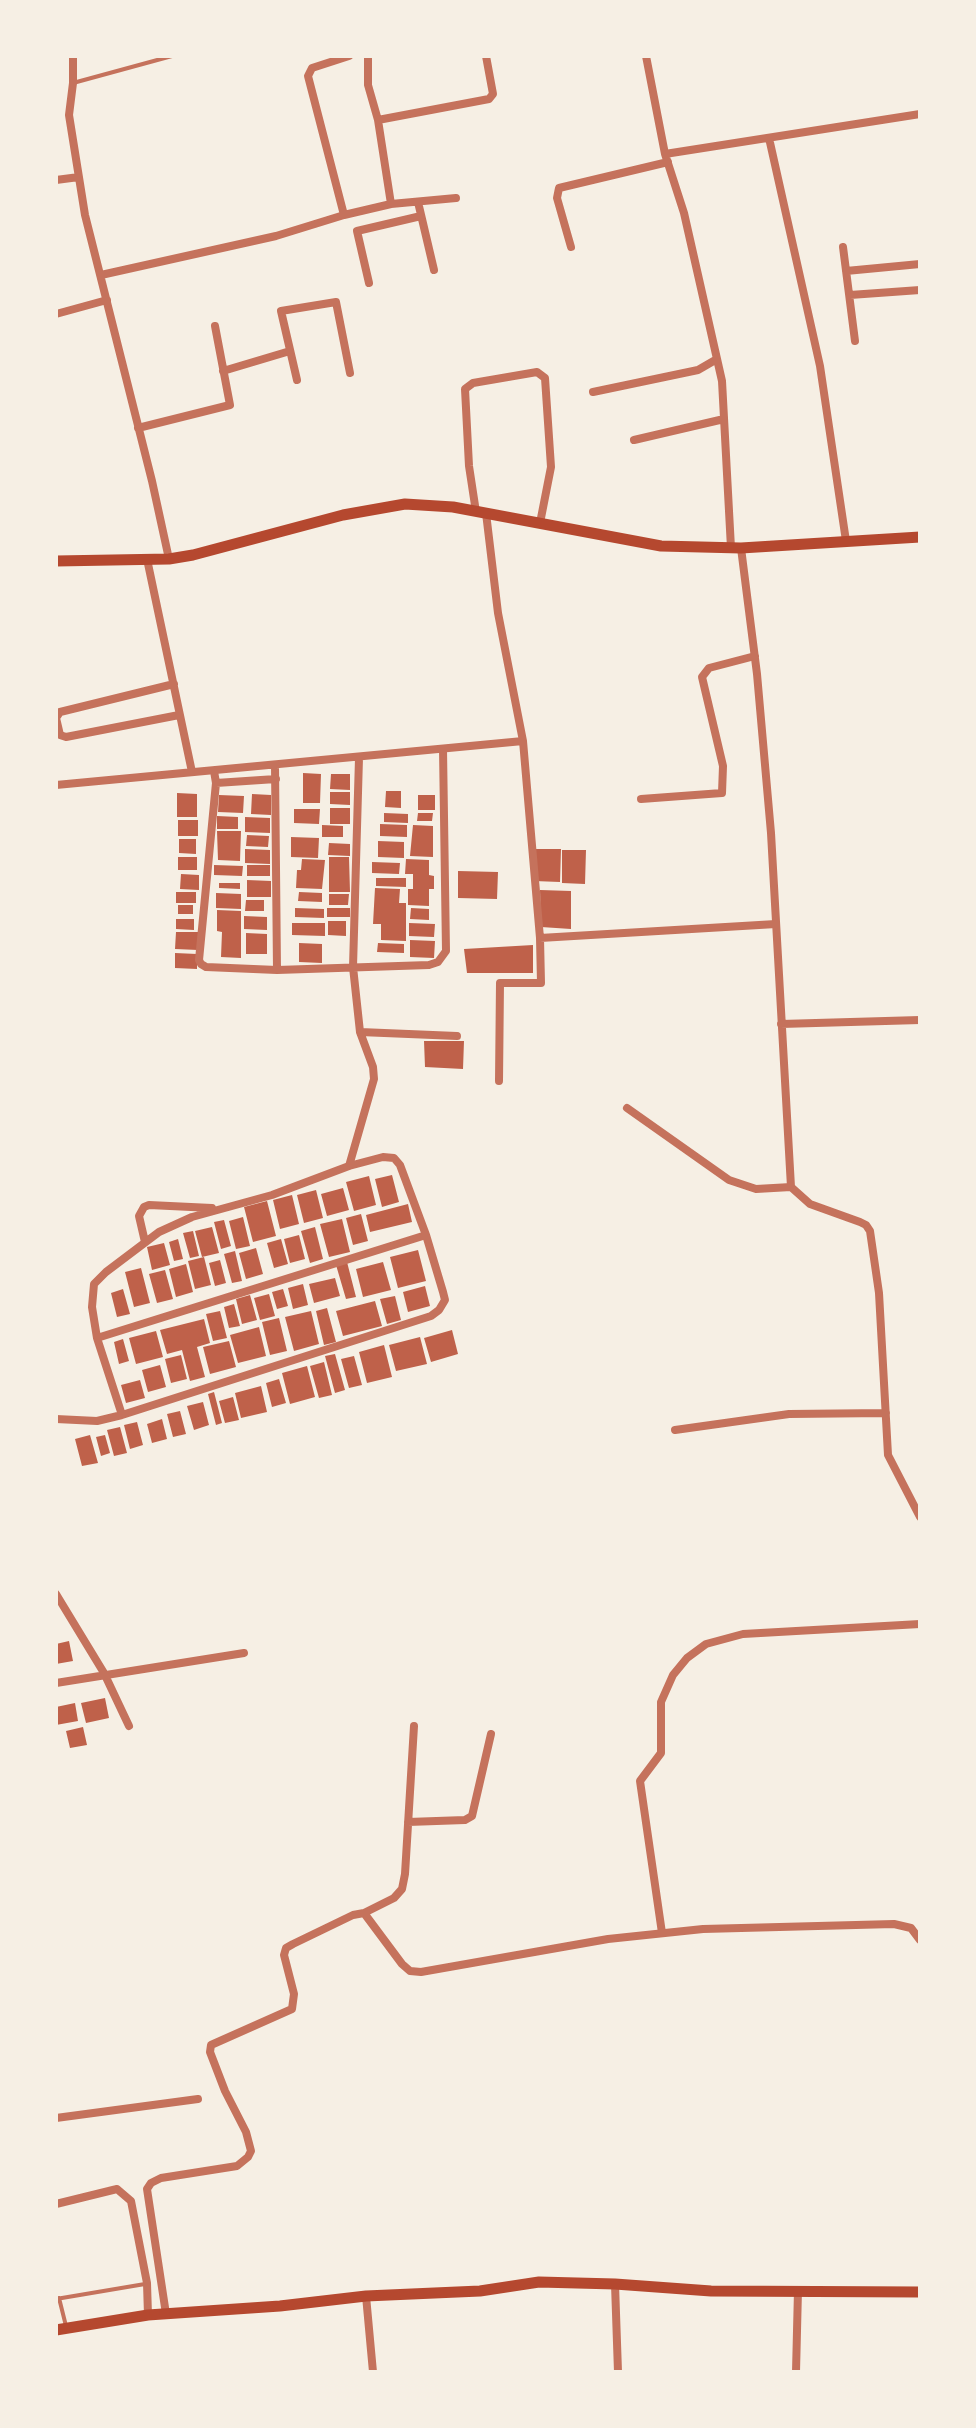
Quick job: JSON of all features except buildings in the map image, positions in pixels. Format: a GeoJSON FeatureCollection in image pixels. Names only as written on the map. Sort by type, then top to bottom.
{"type":"FeatureCollection","features":[{"type":"Feature","properties":{"kind":"main road"},"geometry":{"type":"LineString","coordinates":[[56,561],[169,559],[220,550],[373,508],[429,504],[661,546],[736,548],[920,537]]}},
{"type":"Feature","properties":{"kind":"main road"},"geometry":{"type":"LineString","coordinates":[[61,2329],[148,2315],[280,2306],[366,2296],[469,2292],[539,2282],[711,2291],[920,2292]]}},
{"type":"Feature","properties":{"kind":"street"},"geometry":{"type":"LineString","coordinates":[[73,56],[69,115],[85,215],[169,559]]}},
{"type":"Feature","properties":{"kind":"street"},"geometry":{"type":"LineString","coordinates":[[344,215],[308,76],[312,68],[349,56]]}},
{"type":"Feature","properties":{"kind":"street"},"geometry":{"type":"LineString","coordinates":[[368,56],[368,85],[378,120],[391,204]]}},
{"type":"Feature","properties":{"kind":"street"},"geometry":{"type":"LineString","coordinates":[[378,120],[489,99],[493,94],[486,56]]}},
{"type":"Feature","properties":{"kind":"street"},"geometry":{"type":"LineString","coordinates":[[646,56],[667,158],[684,213],[722,381],[736,548],[755,656],[771,833],[791,1187],[810,1204],[860,1222],[870,1231],[879,1293],[888,1455],[920,1517]]}},
{"type":"Feature","properties":{"kind":"street"},"geometry":{"type":"LineString","coordinates":[[571,247],[557,198],[559,188],[667,158],[920,114]]}},
{"type":"Feature","properties":{"kind":"street"},"geometry":{"type":"LineString","coordinates":[[769,138],[820,366],[846,541]]}},
{"type":"Feature","properties":{"kind":"street"},"geometry":{"type":"LineString","coordinates":[[56,180],[79,177]]}},
{"type":"Feature","properties":{"kind":"street"},"geometry":{"type":"LineString","coordinates":[[101,275],[276,236],[391,204],[456,198]]}},
{"type":"Feature","properties":{"kind":"street"},"geometry":{"type":"LineString","coordinates":[[418,202],[434,270]]}},
{"type":"Feature","properties":{"kind":"street"},"geometry":{"type":"LineString","coordinates":[[369,283],[357,231],[421,216]]}},
{"type":"Feature","properties":{"kind":"street"},"geometry":{"type":"LineString","coordinates":[[843,247],[855,341]]}},
{"type":"Feature","properties":{"kind":"street"},"geometry":{"type":"LineString","coordinates":[[846,271],[920,264]]}},
{"type":"Feature","properties":{"kind":"street"},"geometry":{"type":"LineString","coordinates":[[850,295],[920,290]]}},
{"type":"Feature","properties":{"kind":"street"},"geometry":{"type":"LineString","coordinates":[[56,314],[107,300]]}},
{"type":"Feature","properties":{"kind":"street"},"geometry":{"type":"LineString","coordinates":[[297,380],[281,311],[336,302],[350,373]]}},
{"type":"Feature","properties":{"kind":"street"},"geometry":{"type":"LineString","coordinates":[[138,428],[230,405],[215,326]]}},
{"type":"Feature","properties":{"kind":"street"},"geometry":{"type":"LineString","coordinates":[[223,371],[290,351]]}},
{"type":"Feature","properties":{"kind":"street"},"geometry":{"type":"LineString","coordinates":[[593,392],[698,370],[717,359]]}},
{"type":"Feature","properties":{"kind":"street"},"geometry":{"type":"LineString","coordinates":[[499,1081],[500,983],[541,983],[540,938],[523,741],[481,513],[469,466],[465,389],[473,383],[537,372],[545,378],[551,467],[540,523]]}},
{"type":"Feature","properties":{"kind":"street"},"geometry":{"type":"LineString","coordinates":[[634,440],[724,419]]}},
{"type":"Feature","properties":{"kind":"street"},"geometry":{"type":"LineString","coordinates":[[147,559],[192,772]]}},
{"type":"Feature","properties":{"kind":"street"},"geometry":{"type":"LineString","coordinates":[[641,799],[722,793],[723,766],[702,677],[709,668],[755,656]]}},
{"type":"Feature","properties":{"kind":"street"},"geometry":{"type":"LineString","coordinates":[[174,684],[60,712],[56,718],[60,735],[66,737],[179,715]]}},
{"type":"Feature","properties":{"kind":"street"},"geometry":{"type":"LineString","coordinates":[[56,785],[523,741]]}},
{"type":"Feature","properties":{"kind":"street"},"geometry":{"type":"LineString","coordinates":[[214,771],[216,783],[199,960],[206,967],[277,970],[429,965],[438,962],[446,951],[443,749]]}},
{"type":"Feature","properties":{"kind":"street"},"geometry":{"type":"LineString","coordinates":[[349,1166],[374,1079],[373,1067],[360,1032],[353,967],[359,758]]}},
{"type":"Feature","properties":{"kind":"street"},"geometry":{"type":"LineString","coordinates":[[275,766],[277,970]]}},
{"type":"Feature","properties":{"kind":"street"},"geometry":{"type":"LineString","coordinates":[[216,783],[276,779]]}},
{"type":"Feature","properties":{"kind":"street"},"geometry":{"type":"LineString","coordinates":[[540,938],[776,924]]}},
{"type":"Feature","properties":{"kind":"street"},"geometry":{"type":"LineString","coordinates":[[781,1024],[920,1020]]}},
{"type":"Feature","properties":{"kind":"street"},"geometry":{"type":"LineString","coordinates":[[360,1032],[457,1036]]}},
{"type":"Feature","properties":{"kind":"street"},"geometry":{"type":"LineString","coordinates":[[627,1108],[729,1180],[756,1189],[791,1187]]}},
{"type":"Feature","properties":{"kind":"street"},"geometry":{"type":"LineString","coordinates":[[56,1419],[97,1421],[122,1415],[431,1316],[439,1310],[445,1300],[426,1235],[403,1170],[394,1158],[383,1157],[349,1166],[272,1195],[217,1208],[170,1227],[145,1242],[94,1284],[92,1307],[97,1338],[122,1415]]}},
{"type":"Feature","properties":{"kind":"street"},"geometry":{"type":"LineString","coordinates":[[145,1242],[139,1216],[144,1207],[217,1208]]}},
{"type":"Feature","properties":{"kind":"street"},"geometry":{"type":"LineString","coordinates":[[97,1338],[426,1235]]}},
{"type":"Feature","properties":{"kind":"street"},"geometry":{"type":"LineString","coordinates":[[675,1430],[789,1414],[886,1413]]}},
{"type":"Feature","properties":{"kind":"street"},"geometry":{"type":"LineString","coordinates":[[56,1595],[104,1673],[129,1726]]}},
{"type":"Feature","properties":{"kind":"street"},"geometry":{"type":"LineString","coordinates":[[662,1933],[640,1781],[661,1753],[661,1702],[673,1675],[687,1658],[706,1644],[743,1634],[920,1624]]}},
{"type":"Feature","properties":{"kind":"street"},"geometry":{"type":"LineString","coordinates":[[56,1683],[244,1653]]}},
{"type":"Feature","properties":{"kind":"street"},"geometry":{"type":"LineString","coordinates":[[166,2314],[147,2189],[161,2178],[237,2166],[251,2151],[246,2132],[210,2052],[211,2045],[292,2009],[294,1994],[284,1955],[286,1948],[394,1898],[402,1889],[414,1726]]}},
{"type":"Feature","properties":{"kind":"street"},"geometry":{"type":"LineString","coordinates":[[408,1822],[465,1820],[472,1816],[491,1734]]}},
{"type":"Feature","properties":{"kind":"street"},"geometry":{"type":"LineString","coordinates":[[364,1913],[402,1964],[410,1971],[421,1972],[514,1954],[703,1929],[894,1924],[911,1928],[919,1936]]}},
{"type":"Feature","properties":{"kind":"street"},"geometry":{"type":"LineString","coordinates":[[56,2118],[198,2099]]}},
{"type":"Feature","properties":{"kind":"street"},"geometry":{"type":"LineString","coordinates":[[56,2204],[117,2189],[125,2193],[131,2201],[140,2234],[148,2315]]}},
{"type":"Feature","properties":{"kind":"street"},"geometry":{"type":"LineString","coordinates":[[615,2284],[618,2372]]}},
{"type":"Feature","properties":{"kind":"street"},"geometry":{"type":"LineString","coordinates":[[796,2372],[798,2290]]}},
{"type":"Feature","properties":{"kind":"street"},"geometry":{"type":"LineString","coordinates":[[366,2296],[373,2372]]}},
{"type":"Feature","properties":{"kind":"lane"},"geometry":{"type":"LineString","coordinates":[[73,83],[172,56]]}},
{"type":"Feature","properties":{"kind":"lane"},"geometry":{"type":"LineString","coordinates":[[61,2329],[58,2298],[147,2283]]}}]}
